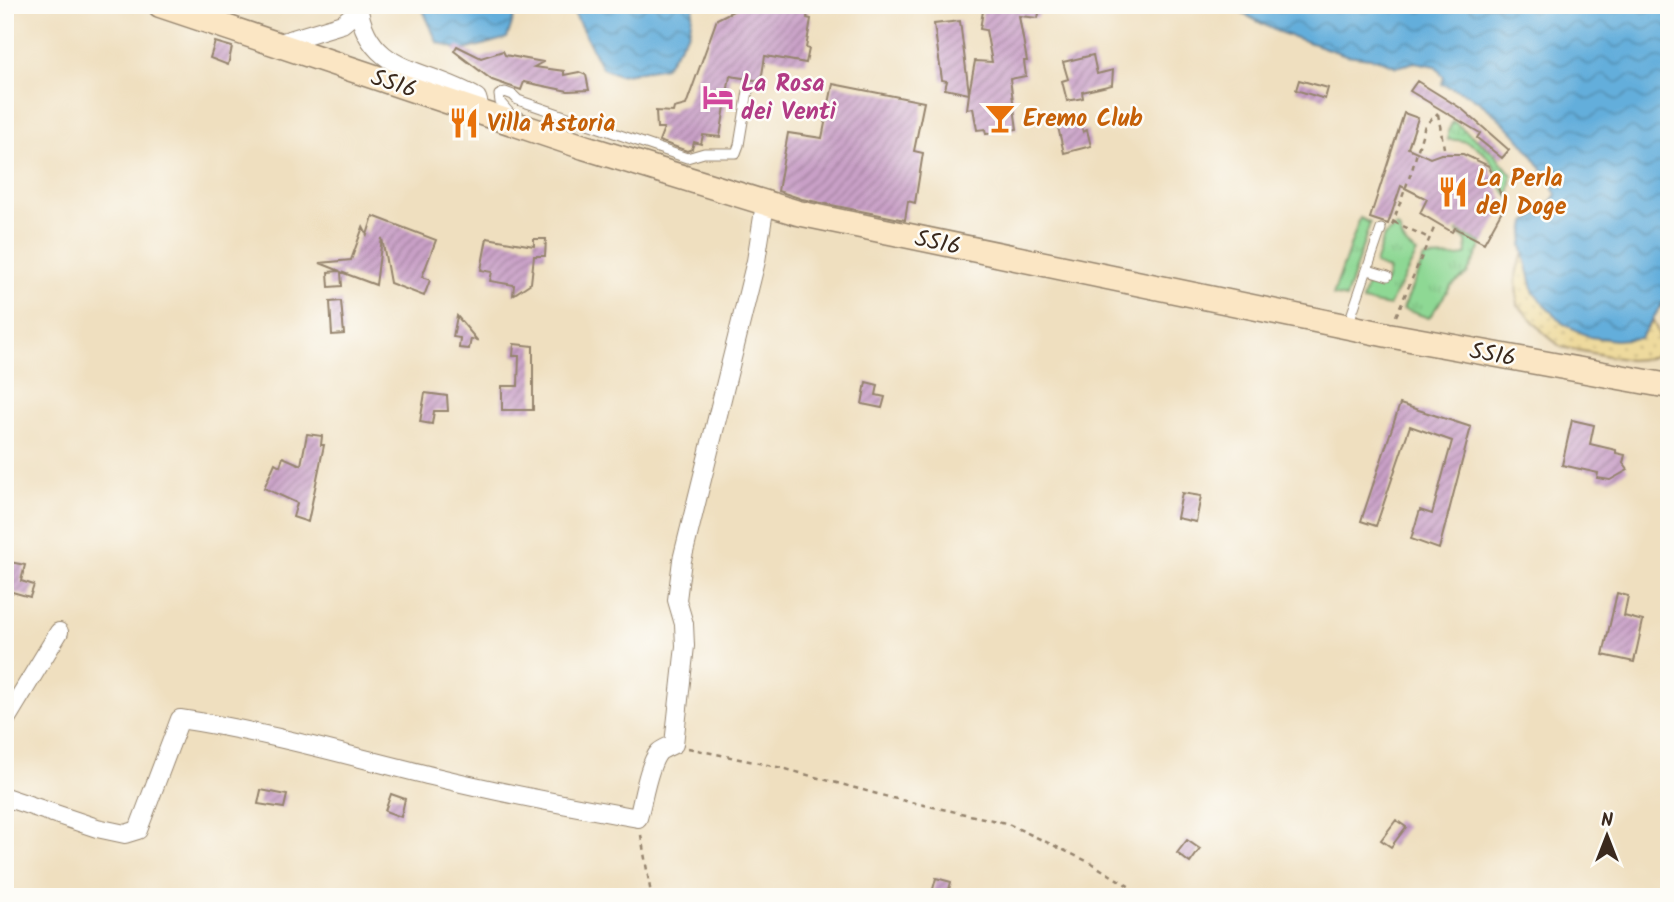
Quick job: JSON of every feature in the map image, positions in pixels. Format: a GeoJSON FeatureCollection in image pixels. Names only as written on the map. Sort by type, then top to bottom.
{"type":"FeatureCollection","features":[{"type":"Feature","properties":{"kind":"main road","name":"SS16"},"geometry":{"type":"LineString","coordinates":[[160,5],[797,213],[1388,335],[1669,386]]}},
{"type":"Feature","properties":{"kind":"street"},"geometry":{"type":"LineString","coordinates":[[276,44],[342,24],[358,8],[370,42],[378,53],[392,62],[461,88],[477,99],[481,112]]}},
{"type":"Feature","properties":{"kind":"street"},"geometry":{"type":"LineString","coordinates":[[5,797],[97,828],[125,834],[138,831],[180,719],[323,748],[543,801],[638,818],[650,768],[660,751],[674,744],[685,646],[684,624],[677,600],[682,560],[756,261],[765,204]]}},
{"type":"Feature","properties":{"kind":"street"},"geometry":{"type":"LineString","coordinates":[[5,721],[59,632]]}},
{"type":"Feature","properties":{"kind":"lane"},"geometry":{"type":"LineString","coordinates":[[519,124],[500,102],[499,95],[505,92],[518,100],[687,158],[704,153],[727,155],[736,153],[739,145],[748,91]]}},
{"type":"Feature","properties":{"kind":"lane"},"geometry":{"type":"LineString","coordinates":[[1348,327],[1381,229]]}},
{"type":"Feature","properties":{"kind":"lane"},"geometry":{"type":"LineString","coordinates":[[1368,270],[1388,276]]}},
{"type":"Feature","properties":{"kind":"path"},"geometry":{"type":"LineString","coordinates":[[1381,229],[1387,230],[1394,222],[1425,125],[1438,113],[1444,148]]}},
{"type":"Feature","properties":{"kind":"path"},"geometry":{"type":"LineString","coordinates":[[1394,222],[1429,238]]}},
{"type":"Feature","properties":{"kind":"path"},"geometry":{"type":"LineString","coordinates":[[1388,335],[1435,226]]}},
{"type":"Feature","properties":{"kind":"path"},"geometry":{"type":"LineString","coordinates":[[674,744],[1006,823],[1091,863],[1130,887],[1137,897]]}},
{"type":"Feature","properties":{"kind":"path"},"geometry":{"type":"LineString","coordinates":[[638,818],[650,897]]}},
{"type":"Feature","properties":{"kind":"green space"},"geometry":{"type":"Polygon","coordinates":[[[1453,121],[1495,154],[1512,175],[1509,197],[1489,158],[1471,144],[1448,140],[1448,131],[1453,121]]]}},
{"type":"Feature","properties":{"kind":"green space"},"geometry":{"type":"Polygon","coordinates":[[[1360,218],[1370,223],[1346,298],[1333,295],[1360,218]]]}},
{"type":"Feature","properties":{"kind":"green space"},"geometry":{"type":"Polygon","coordinates":[[[1396,227],[1399,228],[1405,243],[1417,253],[1389,306],[1362,301],[1368,280],[1386,282],[1389,270],[1375,264],[1384,236],[1396,227]]]}},
{"type":"Feature","properties":{"kind":"green space"},"geometry":{"type":"Polygon","coordinates":[[[1456,231],[1481,243],[1467,274],[1451,286],[1429,318],[1403,309],[1424,258],[1459,257],[1467,254],[1466,241],[1456,231]]]}},
{"type":"Feature","properties":{"kind":"sand"},"geometry":{"type":"Polygon","coordinates":[[[1524,254],[1534,293],[1640,338],[1653,320],[1660,342],[1658,355],[1629,360],[1561,347],[1518,305],[1517,272],[1524,254]]]}},
{"type":"Feature","properties":{"kind":"water"},"geometry":{"type":"Polygon","coordinates":[[[421,5],[518,5],[507,38],[462,51],[437,42],[421,5]]]}},
{"type":"Feature","properties":{"kind":"water"},"geometry":{"type":"Polygon","coordinates":[[[570,5],[694,5],[689,32],[665,67],[619,75],[602,68],[570,5]]]}},
{"type":"Feature","properties":{"kind":"water"},"geometry":{"type":"Polygon","coordinates":[[[1227,5],[1669,5],[1669,294],[1640,338],[1616,340],[1590,337],[1564,324],[1534,293],[1522,245],[1526,222],[1543,211],[1557,195],[1531,154],[1498,117],[1472,97],[1442,84],[1444,77],[1435,66],[1415,62],[1397,67],[1378,59],[1346,55],[1276,31],[1227,5]]]}},
{"type":"Feature","properties":{"kind":"building"},"geometry":{"type":"Polygon","coordinates":[[[745,5],[809,5],[807,18],[811,19],[806,63],[765,56],[761,81],[730,76],[720,137],[703,135],[701,144],[694,142],[692,149],[687,151],[659,141],[664,128],[657,128],[656,111],[673,112],[674,108],[686,105],[717,19],[745,5]]]}},
{"type":"Feature","properties":{"kind":"building"},"geometry":{"type":"Polygon","coordinates":[[[984,5],[1041,5],[1038,18],[1019,16],[1027,61],[1024,61],[1026,76],[1010,79],[1017,129],[986,134],[985,129],[977,130],[973,108],[967,109],[969,94],[945,89],[947,81],[942,80],[934,24],[960,21],[969,93],[975,61],[992,62],[986,30],[980,29],[984,5]]]}},
{"type":"Feature","properties":{"kind":"building"},"geometry":{"type":"Polygon","coordinates":[[[215,42],[232,47],[228,65],[210,58],[215,42]]]}},
{"type":"Feature","properties":{"kind":"building"},"geometry":{"type":"Polygon","coordinates":[[[457,46],[481,58],[503,51],[505,55],[543,62],[534,67],[564,71],[564,75],[579,72],[586,75],[589,90],[568,91],[524,82],[521,90],[492,80],[454,51],[457,46]]]}},
{"type":"Feature","properties":{"kind":"building"},"geometry":{"type":"Polygon","coordinates":[[[1093,55],[1097,74],[1113,70],[1112,85],[1082,92],[1083,98],[1067,101],[1062,81],[1068,79],[1063,62],[1093,55]]]}},
{"type":"Feature","properties":{"kind":"building"},"geometry":{"type":"Polygon","coordinates":[[[1299,80],[1328,88],[1325,99],[1296,90],[1299,80]]]}},
{"type":"Feature","properties":{"kind":"building"},"geometry":{"type":"Polygon","coordinates":[[[1417,81],[1462,109],[1509,150],[1502,158],[1477,138],[1480,133],[1410,91],[1417,81]]]}},
{"type":"Feature","properties":{"kind":"building"},"geometry":{"type":"Polygon","coordinates":[[[833,84],[924,102],[914,151],[923,153],[915,203],[908,201],[905,220],[802,199],[778,191],[788,133],[822,138],[833,84]]]}},
{"type":"Feature","properties":{"kind":"building"},"geometry":{"type":"Polygon","coordinates":[[[1404,113],[1418,118],[1408,148],[1430,158],[1441,154],[1463,154],[1489,166],[1505,205],[1484,243],[1455,228],[1452,232],[1420,213],[1427,199],[1401,186],[1388,224],[1370,218],[1404,113]]]}},
{"type":"Feature","properties":{"kind":"building"},"geometry":{"type":"Polygon","coordinates":[[[1080,122],[1083,132],[1087,130],[1091,146],[1064,153],[1058,127],[1080,122]]]}},
{"type":"Feature","properties":{"kind":"building"},"geometry":{"type":"Polygon","coordinates":[[[373,216],[436,240],[422,277],[430,280],[424,296],[390,283],[382,238],[376,285],[341,272],[342,286],[329,287],[328,272],[340,271],[320,263],[351,260],[363,227],[367,235],[373,216]]]}},
{"type":"Feature","properties":{"kind":"building"},"geometry":{"type":"Polygon","coordinates":[[[487,238],[534,246],[534,239],[546,239],[545,256],[534,256],[531,283],[513,295],[514,285],[490,281],[492,272],[481,270],[487,238]]]}},
{"type":"Feature","properties":{"kind":"building"},"geometry":{"type":"Polygon","coordinates":[[[341,301],[344,334],[332,335],[330,302],[341,301]]]}},
{"type":"Feature","properties":{"kind":"building"},"geometry":{"type":"Polygon","coordinates":[[[457,316],[477,340],[471,339],[469,349],[459,348],[460,338],[453,337],[457,316]]]}},
{"type":"Feature","properties":{"kind":"building"},"geometry":{"type":"Polygon","coordinates":[[[514,344],[533,346],[533,410],[502,410],[502,386],[518,386],[519,356],[513,356],[514,344]]]}},
{"type":"Feature","properties":{"kind":"building"},"geometry":{"type":"Polygon","coordinates":[[[866,382],[878,385],[876,395],[885,397],[882,408],[862,404],[866,382]]]}},
{"type":"Feature","properties":{"kind":"building"},"geometry":{"type":"Polygon","coordinates":[[[425,393],[447,396],[448,411],[434,411],[432,424],[420,422],[425,393]]]}},
{"type":"Feature","properties":{"kind":"building"},"geometry":{"type":"Polygon","coordinates":[[[1400,404],[1471,427],[1439,549],[1411,539],[1420,510],[1432,514],[1452,441],[1410,426],[1376,526],[1361,521],[1400,404]]]}},
{"type":"Feature","properties":{"kind":"building"},"geometry":{"type":"Polygon","coordinates":[[[1572,420],[1594,425],[1590,444],[1625,455],[1623,463],[1628,470],[1610,480],[1597,478],[1598,473],[1562,465],[1572,420]]]}},
{"type":"Feature","properties":{"kind":"building"},"geometry":{"type":"Polygon","coordinates":[[[307,434],[322,436],[321,445],[324,445],[308,522],[293,517],[297,503],[264,488],[275,463],[280,466],[283,457],[301,465],[307,434]]]}},
{"type":"Feature","properties":{"kind":"building"},"geometry":{"type":"Polygon","coordinates":[[[1182,493],[1201,496],[1196,522],[1177,518],[1182,493]]]}},
{"type":"Feature","properties":{"kind":"building"},"geometry":{"type":"Polygon","coordinates":[[[5,561],[25,565],[21,581],[34,585],[30,597],[5,590],[5,561]]]}},
{"type":"Feature","properties":{"kind":"building"},"geometry":{"type":"Polygon","coordinates":[[[1617,593],[1628,596],[1624,616],[1643,621],[1634,662],[1603,655],[1617,593]]]}},
{"type":"Feature","properties":{"kind":"building"},"geometry":{"type":"Polygon","coordinates":[[[261,790],[287,795],[284,808],[258,804],[261,790]]]}},
{"type":"Feature","properties":{"kind":"building"},"geometry":{"type":"Polygon","coordinates":[[[391,794],[405,799],[401,817],[385,811],[391,794]]]}},
{"type":"Feature","properties":{"kind":"building"},"geometry":{"type":"Polygon","coordinates":[[[1396,820],[1406,827],[1391,847],[1381,840],[1396,820]]]}},
{"type":"Feature","properties":{"kind":"building"},"geometry":{"type":"Polygon","coordinates":[[[1187,840],[1200,849],[1190,863],[1177,853],[1187,840]]]}},
{"type":"Feature","properties":{"kind":"building"},"geometry":{"type":"Polygon","coordinates":[[[936,878],[951,882],[947,897],[932,893],[936,878]]]}},
{"type":"Feature","properties":{"kind":"place","name":"La Rosa dei Venti"},"geometry":{"type":"Point","coordinates":[718,97]}},
{"type":"Feature","properties":{"kind":"place","name":"Eremo Club"},"geometry":{"type":"Point","coordinates":[1000,118]}},
{"type":"Feature","properties":{"kind":"place","name":"Villa Astoria"},"geometry":{"type":"Point","coordinates":[464,123]}},
{"type":"Feature","properties":{"kind":"place","name":"La Perla del Doge"},"geometry":{"type":"Point","coordinates":[1453,192]}}]}
